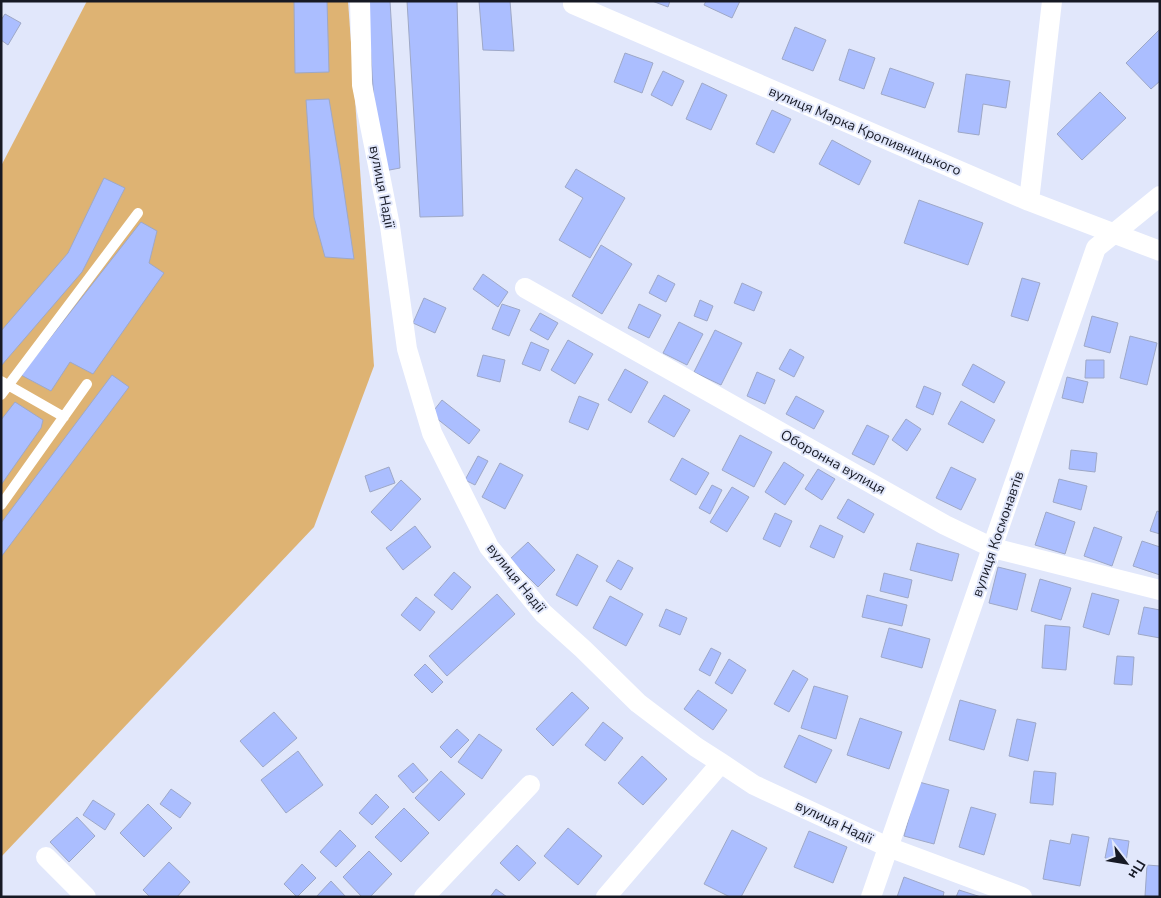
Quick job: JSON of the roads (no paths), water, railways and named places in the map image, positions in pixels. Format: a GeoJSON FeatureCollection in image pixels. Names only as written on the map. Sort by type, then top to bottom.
{"type":"FeatureCollection","features":[{"type":"Feature","properties":{"kind":"street","name":"вулиця Надії"},"geometry":{"type":"LineString","coordinates":[[360,1],[362,85],[390,226],[407,348],[432,433],[489,547],[543,613],[584,649],[638,703],[696,747],[754,785],[888,847],[1022,897]]}},
{"type":"Feature","properties":{"kind":"street"},"geometry":{"type":"LineString","coordinates":[[1029,201],[1052,1]]}},
{"type":"Feature","properties":{"kind":"street","name":"вулиця Марка Кропивницького"},"geometry":{"type":"LineString","coordinates":[[572,4],[1029,201],[1160,251]]}},
{"type":"Feature","properties":{"kind":"street","name":"вулиця Космонавтів"},"geometry":{"type":"LineString","coordinates":[[871,897],[1096,248],[1160,196]]}},
{"type":"Feature","properties":{"kind":"street","name":"Оборонна вулиця"},"geometry":{"type":"LineString","coordinates":[[525,288],[945,526],[993,548],[1160,590]]}},
{"type":"Feature","properties":{"kind":"street"},"geometry":{"type":"LineString","coordinates":[[606,897],[721,763]]}},
{"type":"Feature","properties":{"kind":"street"},"geometry":{"type":"LineString","coordinates":[[424,897],[530,785]]}},
{"type":"Feature","properties":{"kind":"street"},"geometry":{"type":"LineString","coordinates":[[46,857],[86,897]]}},
{"type":"Feature","properties":{"kind":"lane"},"geometry":{"type":"LineString","coordinates":[[1,395],[5,384],[138,213]]}},
{"type":"Feature","properties":{"kind":"lane"},"geometry":{"type":"LineString","coordinates":[[5,384],[64,417]]}},
{"type":"Feature","properties":{"kind":"lane"},"geometry":{"type":"LineString","coordinates":[[1,505],[87,384]]}}]}
